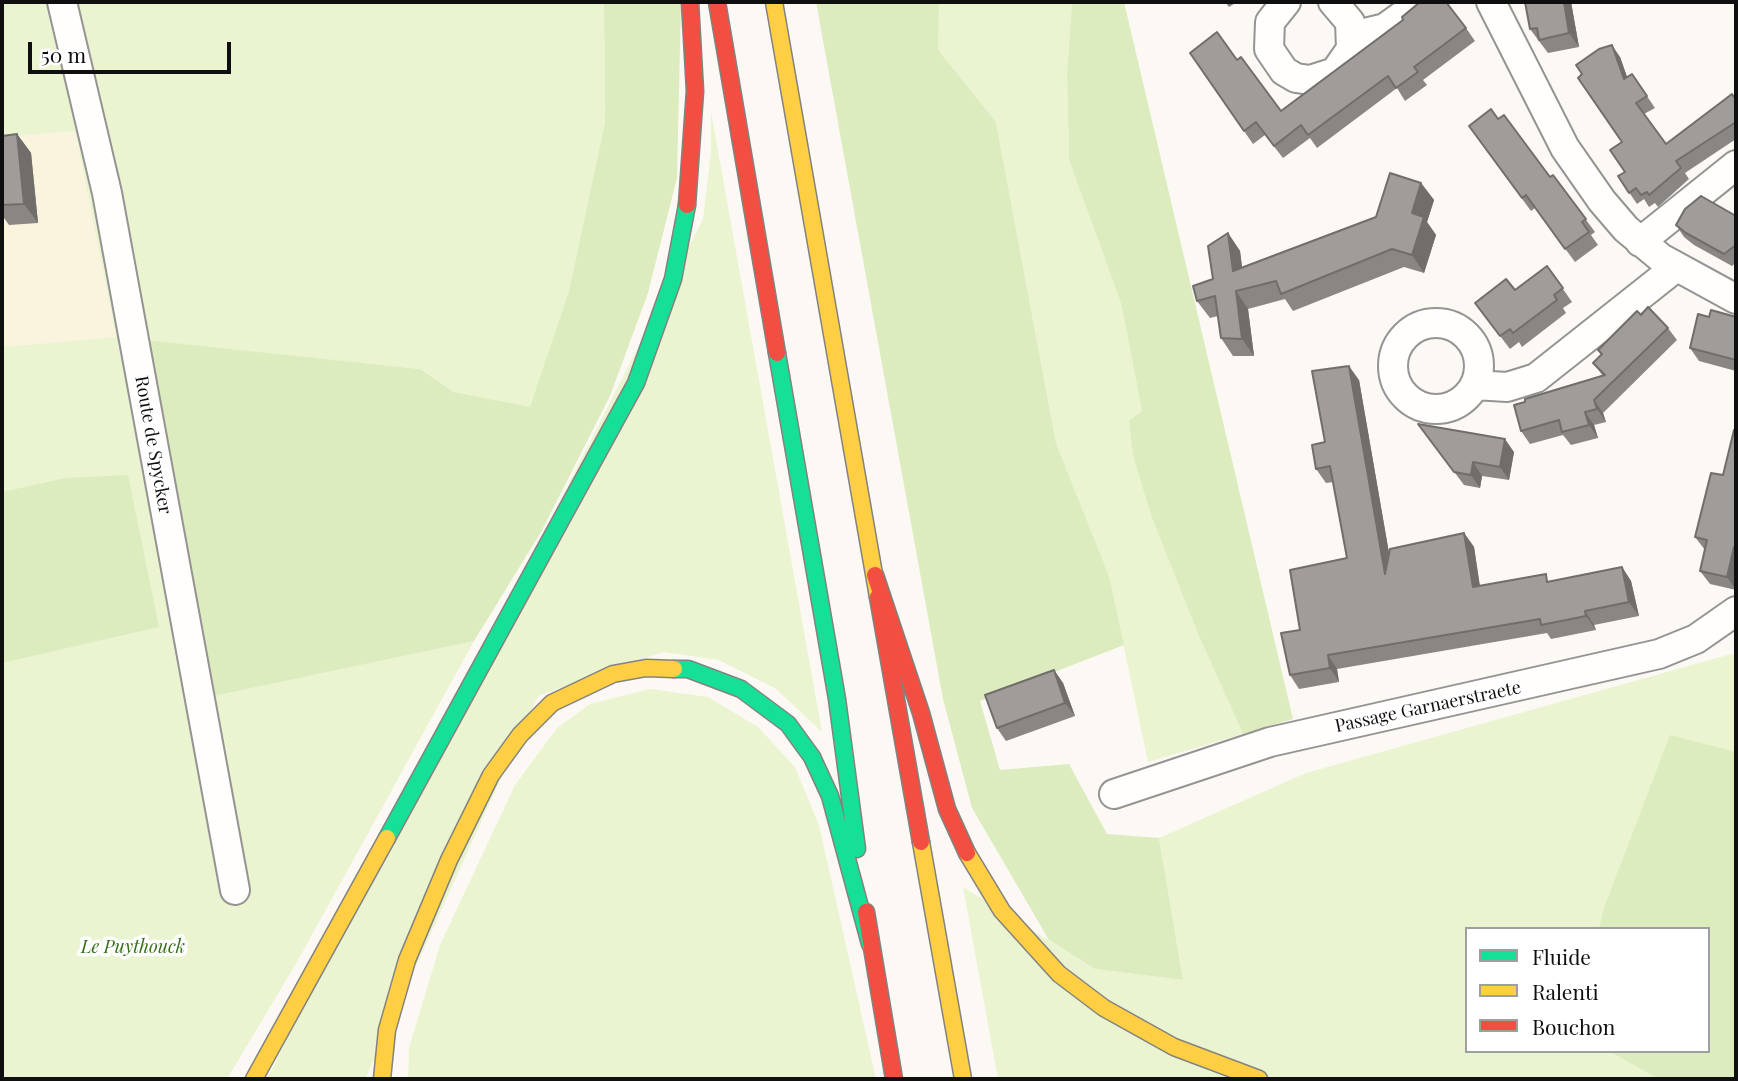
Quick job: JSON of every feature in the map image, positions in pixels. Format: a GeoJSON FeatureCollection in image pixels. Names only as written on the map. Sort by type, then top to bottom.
{"type":"FeatureCollection","features":[{"type":"Feature","properties":{"kind":"main road"},"geometry":{"type":"LineString","coordinates":[[254,1079],[618,421],[636,383],[673,279],[686,216],[695,91],[690,2]]}},
{"type":"Feature","properties":{"kind":"main road"},"geometry":{"type":"LineString","coordinates":[[717,2],[837,699],[870,944],[894,1079]]}},
{"type":"Feature","properties":{"kind":"main road"},"geometry":{"type":"LineString","coordinates":[[774,2],[963,1079]]}},
{"type":"Feature","properties":{"kind":"main road"},"geometry":{"type":"LineString","coordinates":[[875,575],[921,713],[947,808],[972,865],[1002,911],[1059,974],[1114,1015],[1174,1047],[1259,1079]]}},
{"type":"Feature","properties":{"kind":"main road"},"geometry":{"type":"LineString","coordinates":[[382,1079],[387,1030],[407,960],[449,860],[491,775],[520,735],[552,704],[587,684],[613,674],[646,668],[688,669],[741,689],[788,724],[812,757],[830,796],[870,944]]}},
{"type":"Feature","properties":{"kind":"street","name":"Route de Spycker"},"geometry":{"type":"LineString","coordinates":[[62,2],[107,193],[235,890]]}},
{"type":"Feature","properties":{"kind":"street"},"geometry":{"type":"LineString","coordinates":[[1286,2],[1270,22],[1267,42],[1274,61],[1290,75],[1310,80],[1335,72],[1348,56],[1352,36],[1347,16],[1333,2]]}},
{"type":"Feature","properties":{"kind":"street"},"geometry":{"type":"LineString","coordinates":[[1352,36],[1385,28],[1422,2]]}},
{"type":"Feature","properties":{"kind":"street"},"geometry":{"type":"LineString","coordinates":[[1491,2],[1574,163],[1615,217],[1640,242],[1675,268],[1736,299]]}},
{"type":"Feature","properties":{"kind":"street"},"geometry":{"type":"LineString","coordinates":[[1640,242],[1736,165]]}},
{"type":"Feature","properties":{"kind":"street"},"geometry":{"type":"LineString","coordinates":[[1475,385],[1507,387],[1536,378],[1675,268]]}},
{"type":"Feature","properties":{"kind":"street","name":"Passage Garnaerstraete"},"geometry":{"type":"LineString","coordinates":[[1114,794],[1270,742],[1659,654],[1696,639],[1736,611]]}},
{"type":"Feature","properties":{"kind":"shaded area"},"geometry":{"type":"Polygon","coordinates":[[[75,131],[116,337],[2,347],[2,137],[75,131]]]}},
{"type":"Feature","properties":{"kind":"green space","name":"Le Puythouck"},"geometry":{"type":"Polygon","coordinates":[[[2,2],[604,2],[605,122],[569,291],[530,408],[454,392],[420,369],[116,338],[191,598],[213,695],[474,641],[297,962],[227,1079],[2,1079],[2,347],[116,337],[75,131],[2,137],[2,2]]]}},
{"type":"Feature","properties":{"kind":"green space"},"geometry":{"type":"Polygon","coordinates":[[[604,2],[681,2],[677,178],[648,293],[610,396],[541,532],[474,641],[213,696],[191,598],[116,337],[420,369],[454,392],[530,407],[569,291],[605,122],[604,2]]]}},
{"type":"Feature","properties":{"kind":"green space"},"geometry":{"type":"Polygon","coordinates":[[[816,2],[939,2],[938,50],[996,122],[1056,443],[1109,576],[1124,645],[980,701],[1000,770],[1069,764],[1107,834],[1159,838],[1183,980],[1095,969],[1049,940],[972,808],[943,699],[816,2]]]}},
{"type":"Feature","properties":{"kind":"green space"},"geometry":{"type":"Polygon","coordinates":[[[939,2],[1072,2],[1067,72],[1069,160],[1121,303],[1142,411],[1152,518],[1198,634],[1243,734],[1148,762],[1109,576],[1056,443],[996,122],[937,50],[939,2]]]}},
{"type":"Feature","properties":{"kind":"green space"},"geometry":{"type":"Polygon","coordinates":[[[1072,2],[1124,2],[1293,719],[1243,734],[1198,634],[1152,518],[1133,455],[1129,421],[1142,411],[1121,303],[1069,160],[1067,72],[1072,2]]]}},
{"type":"Feature","properties":{"kind":"green space"},"geometry":{"type":"Polygon","coordinates":[[[711,112],[822,732],[775,688],[719,660],[663,652],[538,696],[365,1079],[267,1079],[703,219],[711,152],[711,112]]]}},
{"type":"Feature","properties":{"kind":"green space"},"geometry":{"type":"Polygon","coordinates":[[[128,475],[159,627],[2,663],[2,492],[66,478],[128,475]]]}},
{"type":"Feature","properties":{"kind":"green space"},"geometry":{"type":"Polygon","coordinates":[[[1731,654],[1736,656],[1736,1079],[998,1079],[963,887],[1095,969],[1183,980],[1159,838],[1306,773],[1731,654]]]}},
{"type":"Feature","properties":{"kind":"green space"},"geometry":{"type":"Polygon","coordinates":[[[650,689],[708,697],[758,727],[795,767],[819,825],[876,1079],[408,1079],[409,1048],[440,945],[515,785],[557,728],[590,704],[650,689]]]}},
{"type":"Feature","properties":{"kind":"green space"},"geometry":{"type":"Polygon","coordinates":[[[1670,735],[1736,752],[1736,1079],[1659,1079],[1613,1053],[1710,1053],[1710,927],[1599,927],[1604,908],[1670,735]]]}},
{"type":"Feature","properties":{"kind":"building"},"geometry":{"type":"Polygon","coordinates":[[[1420,2],[1446,2],[1466,28],[1414,67],[1418,72],[1396,88],[1388,76],[1308,135],[1301,125],[1274,146],[1256,122],[1244,131],[1190,53],[1217,32],[1237,60],[1241,57],[1281,111],[1403,20],[1402,17],[1420,2]]]}},
{"type":"Feature","properties":{"kind":"building"},"geometry":{"type":"Polygon","coordinates":[[[1525,2],[1564,2],[1569,33],[1539,40],[1537,28],[1530,29],[1525,2]]]}},
{"type":"Feature","properties":{"kind":"building"},"geometry":{"type":"Polygon","coordinates":[[[1612,45],[1624,79],[1632,74],[1647,96],[1636,103],[1666,144],[1732,94],[1736,100],[1736,122],[1676,161],[1681,168],[1649,195],[1647,192],[1641,195],[1636,188],[1629,193],[1618,176],[1625,172],[1610,150],[1622,142],[1578,78],[1582,74],[1576,65],[1599,49],[1612,45]]]}},
{"type":"Feature","properties":{"kind":"building"},"geometry":{"type":"Polygon","coordinates":[[[1491,109],[1498,119],[1504,115],[1550,177],[1553,175],[1586,219],[1582,222],[1589,232],[1565,249],[1526,195],[1522,198],[1469,126],[1491,109]]]}},
{"type":"Feature","properties":{"kind":"building"},"geometry":{"type":"Polygon","coordinates":[[[17,134],[24,204],[2,205],[2,136],[17,134]]]}},
{"type":"Feature","properties":{"kind":"building"},"geometry":{"type":"Polygon","coordinates":[[[1390,173],[1421,183],[1412,213],[1424,217],[1412,255],[1392,249],[1281,294],[1276,281],[1236,291],[1242,339],[1221,338],[1215,296],[1197,301],[1193,286],[1213,279],[1208,246],[1228,233],[1233,271],[1376,217],[1390,173]]]}},
{"type":"Feature","properties":{"kind":"building"},"geometry":{"type":"Polygon","coordinates":[[[1701,196],[1736,216],[1736,245],[1724,254],[1676,225],[1685,209],[1701,196]]]}},
{"type":"Feature","properties":{"kind":"building"},"geometry":{"type":"Polygon","coordinates":[[[1547,266],[1563,288],[1554,295],[1557,300],[1513,333],[1510,329],[1500,336],[1475,303],[1506,279],[1515,290],[1547,266]]]}},
{"type":"Feature","properties":{"kind":"building"},"geometry":{"type":"Polygon","coordinates":[[[1648,307],[1668,328],[1594,400],[1597,409],[1585,412],[1589,425],[1562,432],[1559,420],[1521,431],[1514,405],[1525,402],[1525,399],[1605,375],[1593,363],[1602,354],[1598,350],[1637,311],[1641,315],[1648,307]]]}},
{"type":"Feature","properties":{"kind":"building"},"geometry":{"type":"Polygon","coordinates":[[[1711,310],[1736,317],[1736,360],[1690,348],[1698,314],[1709,317],[1711,310]]]}},
{"type":"Feature","properties":{"kind":"building"},"geometry":{"type":"Polygon","coordinates":[[[1349,366],[1385,574],[1390,549],[1464,533],[1473,587],[1546,574],[1547,582],[1622,567],[1629,602],[1585,611],[1586,616],[1541,625],[1540,619],[1328,655],[1330,668],[1290,675],[1281,633],[1300,630],[1290,570],[1347,558],[1330,466],[1316,469],[1312,445],[1325,442],[1312,371],[1349,366]]]}},
{"type":"Feature","properties":{"kind":"building"},"geometry":{"type":"Polygon","coordinates":[[[1418,424],[1505,439],[1500,467],[1473,462],[1471,475],[1454,472],[1418,424]]]}},
{"type":"Feature","properties":{"kind":"building"},"geometry":{"type":"Polygon","coordinates":[[[1734,430],[1736,548],[1734,547],[1727,577],[1700,571],[1707,540],[1695,537],[1711,473],[1723,475],[1734,430]]]}},
{"type":"Feature","properties":{"kind":"building"},"geometry":{"type":"Polygon","coordinates":[[[1054,670],[1065,703],[997,728],[985,695],[1054,670]]]}},
{"type":"Feature","properties":{"kind":"traffic: fast"},"geometry":{"type":"LineString","coordinates":[[387,838],[636,383],[673,279],[687,205]]}},
{"type":"Feature","properties":{"kind":"traffic: fast"},"geometry":{"type":"LineString","coordinates":[[777,353],[837,699],[857,849]]}},
{"type":"Feature","properties":{"kind":"traffic: fast"},"geometry":{"type":"LineString","coordinates":[[674,669],[688,669],[741,689],[788,724],[812,757],[830,796],[870,944]]}},
{"type":"Feature","properties":{"kind":"traffic: slow"},"geometry":{"type":"LineString","coordinates":[[774,2],[878,597]]}},
{"type":"Feature","properties":{"kind":"traffic: slow"},"geometry":{"type":"LineString","coordinates":[[382,1079],[387,1030],[407,960],[449,860],[491,775],[520,735],[552,703],[613,674],[646,668],[674,669]]}},
{"type":"Feature","properties":{"kind":"traffic: slow"},"geometry":{"type":"LineString","coordinates":[[254,1079],[387,838]]}},
{"type":"Feature","properties":{"kind":"traffic: slow"},"geometry":{"type":"LineString","coordinates":[[921,842],[963,1079]]}},
{"type":"Feature","properties":{"kind":"traffic: slow"},"geometry":{"type":"LineString","coordinates":[[967,853],[1002,911],[1059,974],[1104,1008],[1174,1047],[1259,1079]]}},
{"type":"Feature","properties":{"kind":"traffic: jam"},"geometry":{"type":"LineString","coordinates":[[687,205],[695,91],[690,2]]}},
{"type":"Feature","properties":{"kind":"traffic: jam"},"geometry":{"type":"LineString","coordinates":[[717,2],[777,353]]}},
{"type":"Feature","properties":{"kind":"traffic: jam"},"geometry":{"type":"LineString","coordinates":[[875,575],[921,713],[947,809],[967,853]]}},
{"type":"Feature","properties":{"kind":"traffic: jam"},"geometry":{"type":"LineString","coordinates":[[878,597],[921,842]]}},
{"type":"Feature","properties":{"kind":"traffic: jam"},"geometry":{"type":"LineString","coordinates":[[866,912],[894,1079]]}}]}
